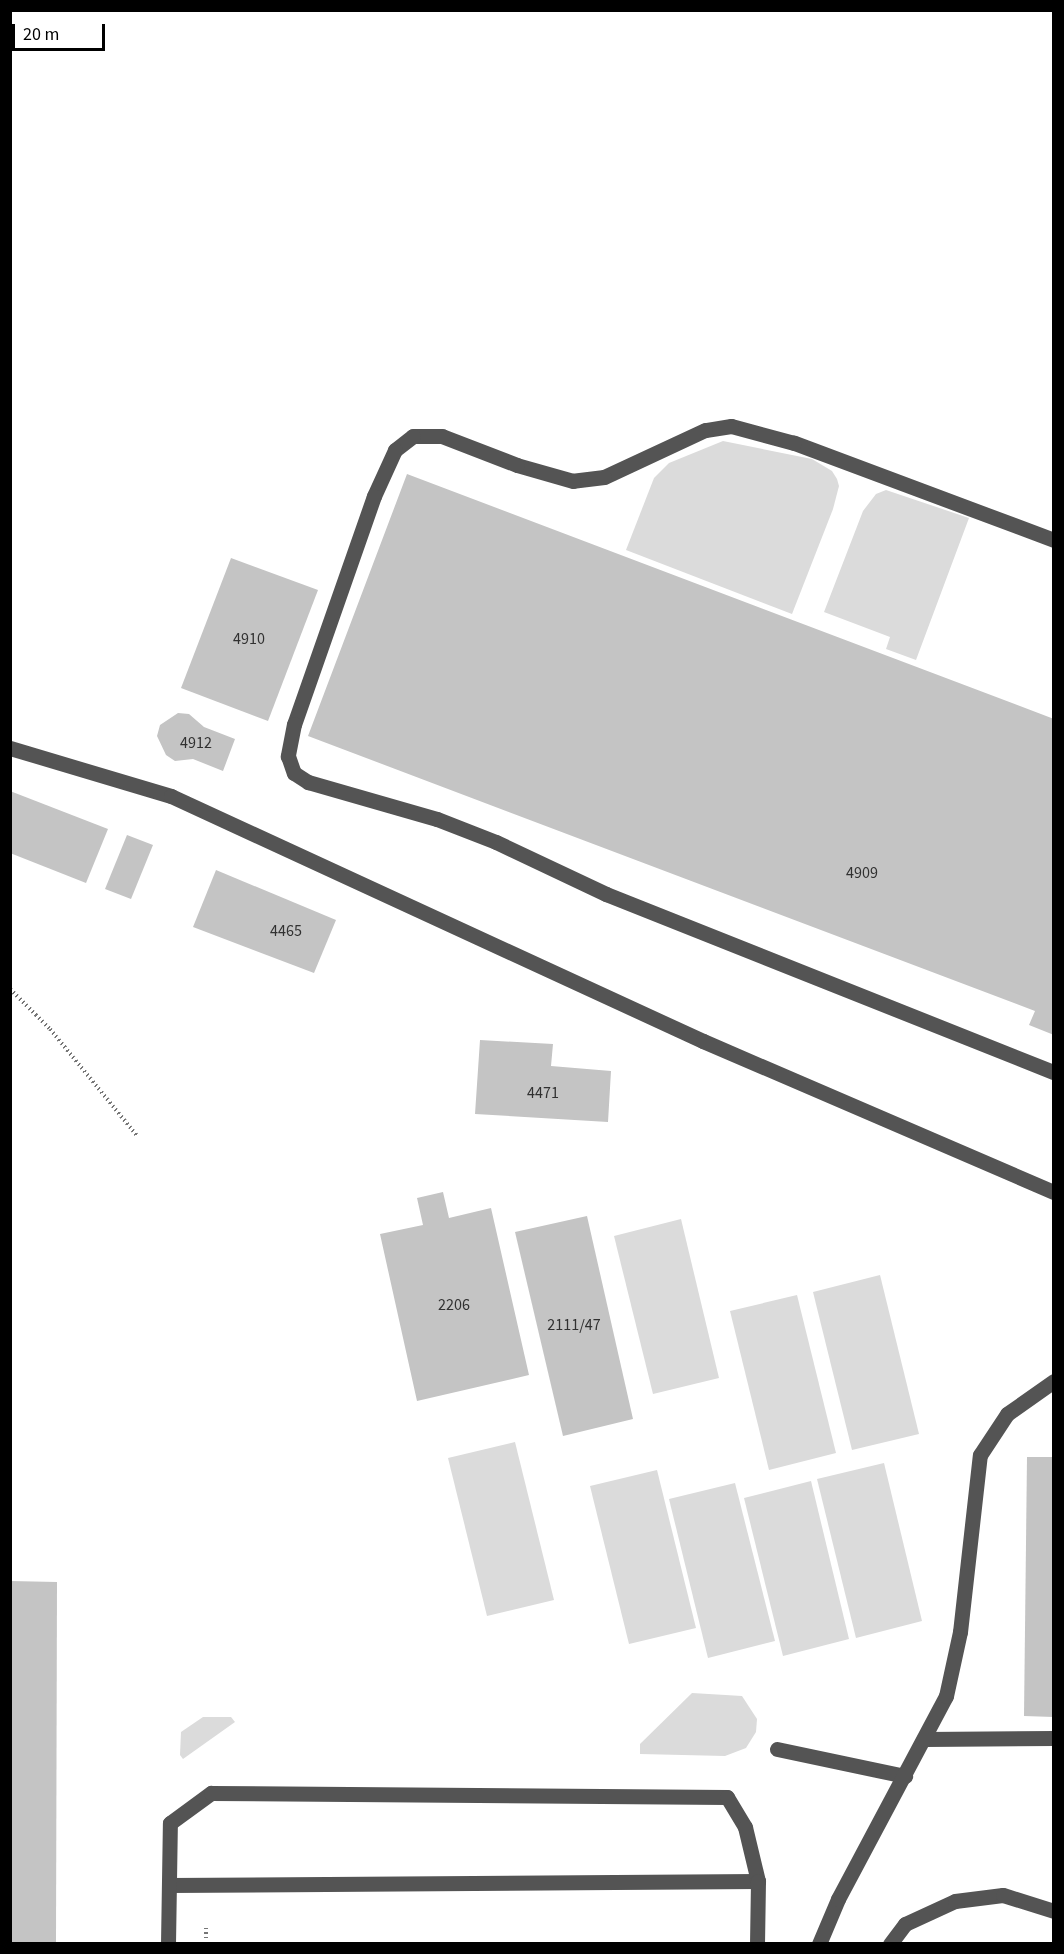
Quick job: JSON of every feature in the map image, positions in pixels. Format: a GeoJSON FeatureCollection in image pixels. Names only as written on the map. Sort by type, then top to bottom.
{"type":"FeatureCollection","features":[{"type":"Feature","properties":{"kind":"lane"},"geometry":{"type":"LineString","coordinates":[[1053,540],[795,443],[731,426],[705,430],[604,477],[573,481],[517,465],[442,436],[413,435],[394,450],[374,496],[294,724],[288,756],[294,773],[308,782],[436,819],[495,842],[617,898],[1053,1072]]}},
{"type":"Feature","properties":{"kind":"lane"},"geometry":{"type":"LineString","coordinates":[[10,748],[171,796],[703,1041],[1053,1192]]}},
{"type":"Feature","properties":{"kind":"lane"},"geometry":{"type":"LineString","coordinates":[[819,1944],[838,1899],[925,1739],[954,1669],[980,1455],[1008,1414],[1053,1381]]}},
{"type":"Feature","properties":{"kind":"lane"},"geometry":{"type":"LineString","coordinates":[[925,1739],[1053,1738]]}},
{"type":"Feature","properties":{"kind":"lane"},"geometry":{"type":"LineString","coordinates":[[777,1749],[905,1776]]}},
{"type":"Feature","properties":{"kind":"lane"},"geometry":{"type":"LineString","coordinates":[[168,1944],[170,1823],[211,1793],[727,1797],[746,1827],[758,1881],[757,1944]]}},
{"type":"Feature","properties":{"kind":"lane"},"geometry":{"type":"LineString","coordinates":[[169,1885],[758,1881]]}},
{"type":"Feature","properties":{"kind":"lane"},"geometry":{"type":"LineString","coordinates":[[890,1944],[905,1924],[955,1901],[1003,1895],[1053,1911]]}},
{"type":"Feature","properties":{"kind":"path"},"geometry":{"type":"LineString","coordinates":[[10,989],[50,1029],[138,1137]]}},
{"type":"Feature","properties":{"kind":"path"},"geometry":{"type":"LineString","coordinates":[[206,1928],[206,1938]]}},
{"type":"Feature","properties":{"kind":"shaded area"},"geometry":{"type":"Polygon","coordinates":[[[723,441],[812,459],[832,471],[837,479],[839,486],[833,509],[792,614],[626,550],[654,478],[669,463],[723,441]]]}},
{"type":"Feature","properties":{"kind":"shaded area"},"geometry":{"type":"Polygon","coordinates":[[[886,490],[969,518],[916,660],[886,649],[890,637],[824,612],[863,511],[876,494],[886,490]]]}},
{"type":"Feature","properties":{"kind":"shaded area"},"geometry":{"type":"Polygon","coordinates":[[[681,1219],[719,1378],[653,1394],[614,1236],[681,1219]]]}},
{"type":"Feature","properties":{"kind":"shaded area"},"geometry":{"type":"Polygon","coordinates":[[[880,1275],[919,1434],[852,1450],[813,1292],[880,1275]]]}},
{"type":"Feature","properties":{"kind":"shaded area"},"geometry":{"type":"Polygon","coordinates":[[[797,1295],[836,1453],[769,1470],[730,1311],[797,1295]]]}},
{"type":"Feature","properties":{"kind":"shaded area"},"geometry":{"type":"Polygon","coordinates":[[[515,1442],[554,1600],[487,1616],[448,1458],[515,1442]]]}},
{"type":"Feature","properties":{"kind":"shaded area"},"geometry":{"type":"Polygon","coordinates":[[[884,1463],[922,1621],[856,1638],[817,1479],[884,1463]]]}},
{"type":"Feature","properties":{"kind":"shaded area"},"geometry":{"type":"Polygon","coordinates":[[[657,1470],[696,1628],[629,1644],[590,1486],[657,1470]]]}},
{"type":"Feature","properties":{"kind":"shaded area"},"geometry":{"type":"Polygon","coordinates":[[[811,1481],[849,1639],[783,1656],[744,1498],[811,1481]]]}},
{"type":"Feature","properties":{"kind":"shaded area"},"geometry":{"type":"Polygon","coordinates":[[[735,1483],[775,1641],[708,1658],[669,1499],[735,1483]]]}},
{"type":"Feature","properties":{"kind":"shaded area"},"geometry":{"type":"Polygon","coordinates":[[[692,1693],[742,1696],[757,1719],[756,1732],[746,1748],[725,1756],[640,1754],[640,1744],[692,1693]]]}},
{"type":"Feature","properties":{"kind":"shaded area"},"geometry":{"type":"Polygon","coordinates":[[[203,1717],[231,1717],[235,1722],[183,1759],[180,1755],[181,1732],[203,1717]]]}},
{"type":"Feature","properties":{"kind":"building"},"geometry":{"type":"Polygon","coordinates":[[[407,474],[1054,719],[1054,1035],[1029,1025],[1035,1011],[308,736],[407,474]]]}},
{"type":"Feature","properties":{"kind":"building"},"geometry":{"type":"Polygon","coordinates":[[[231,558],[318,590],[268,721],[181,688],[231,558]]]}},
{"type":"Feature","properties":{"kind":"building"},"geometry":{"type":"Polygon","coordinates":[[[178,713],[189,714],[204,727],[235,739],[223,771],[193,759],[175,761],[166,755],[157,736],[160,725],[178,713]]]}},
{"type":"Feature","properties":{"kind":"building"},"geometry":{"type":"Polygon","coordinates":[[[10,791],[108,829],[86,883],[10,853],[10,791]]]}},
{"type":"Feature","properties":{"kind":"building"},"geometry":{"type":"Polygon","coordinates":[[[127,835],[153,845],[131,899],[105,889],[127,835]]]}},
{"type":"Feature","properties":{"kind":"building"},"geometry":{"type":"Polygon","coordinates":[[[216,870],[336,920],[314,973],[193,927],[216,870]]]}},
{"type":"Feature","properties":{"kind":"building"},"geometry":{"type":"Polygon","coordinates":[[[480,1040],[553,1044],[551,1066],[611,1071],[608,1122],[475,1114],[480,1040]]]}},
{"type":"Feature","properties":{"kind":"building"},"geometry":{"type":"Polygon","coordinates":[[[443,1192],[449,1218],[491,1208],[529,1375],[417,1401],[380,1234],[423,1225],[417,1198],[443,1192]]]}},
{"type":"Feature","properties":{"kind":"building"},"geometry":{"type":"Polygon","coordinates":[[[587,1216],[633,1419],[563,1436],[515,1232],[587,1216]]]}},
{"type":"Feature","properties":{"kind":"building"},"geometry":{"type":"Polygon","coordinates":[[[1027,1457],[1054,1457],[1054,1717],[1024,1716],[1027,1457]]]}},
{"type":"Feature","properties":{"kind":"building"},"geometry":{"type":"Polygon","coordinates":[[[10,1581],[57,1582],[56,1944],[10,1944],[10,1581]]]}}]}
